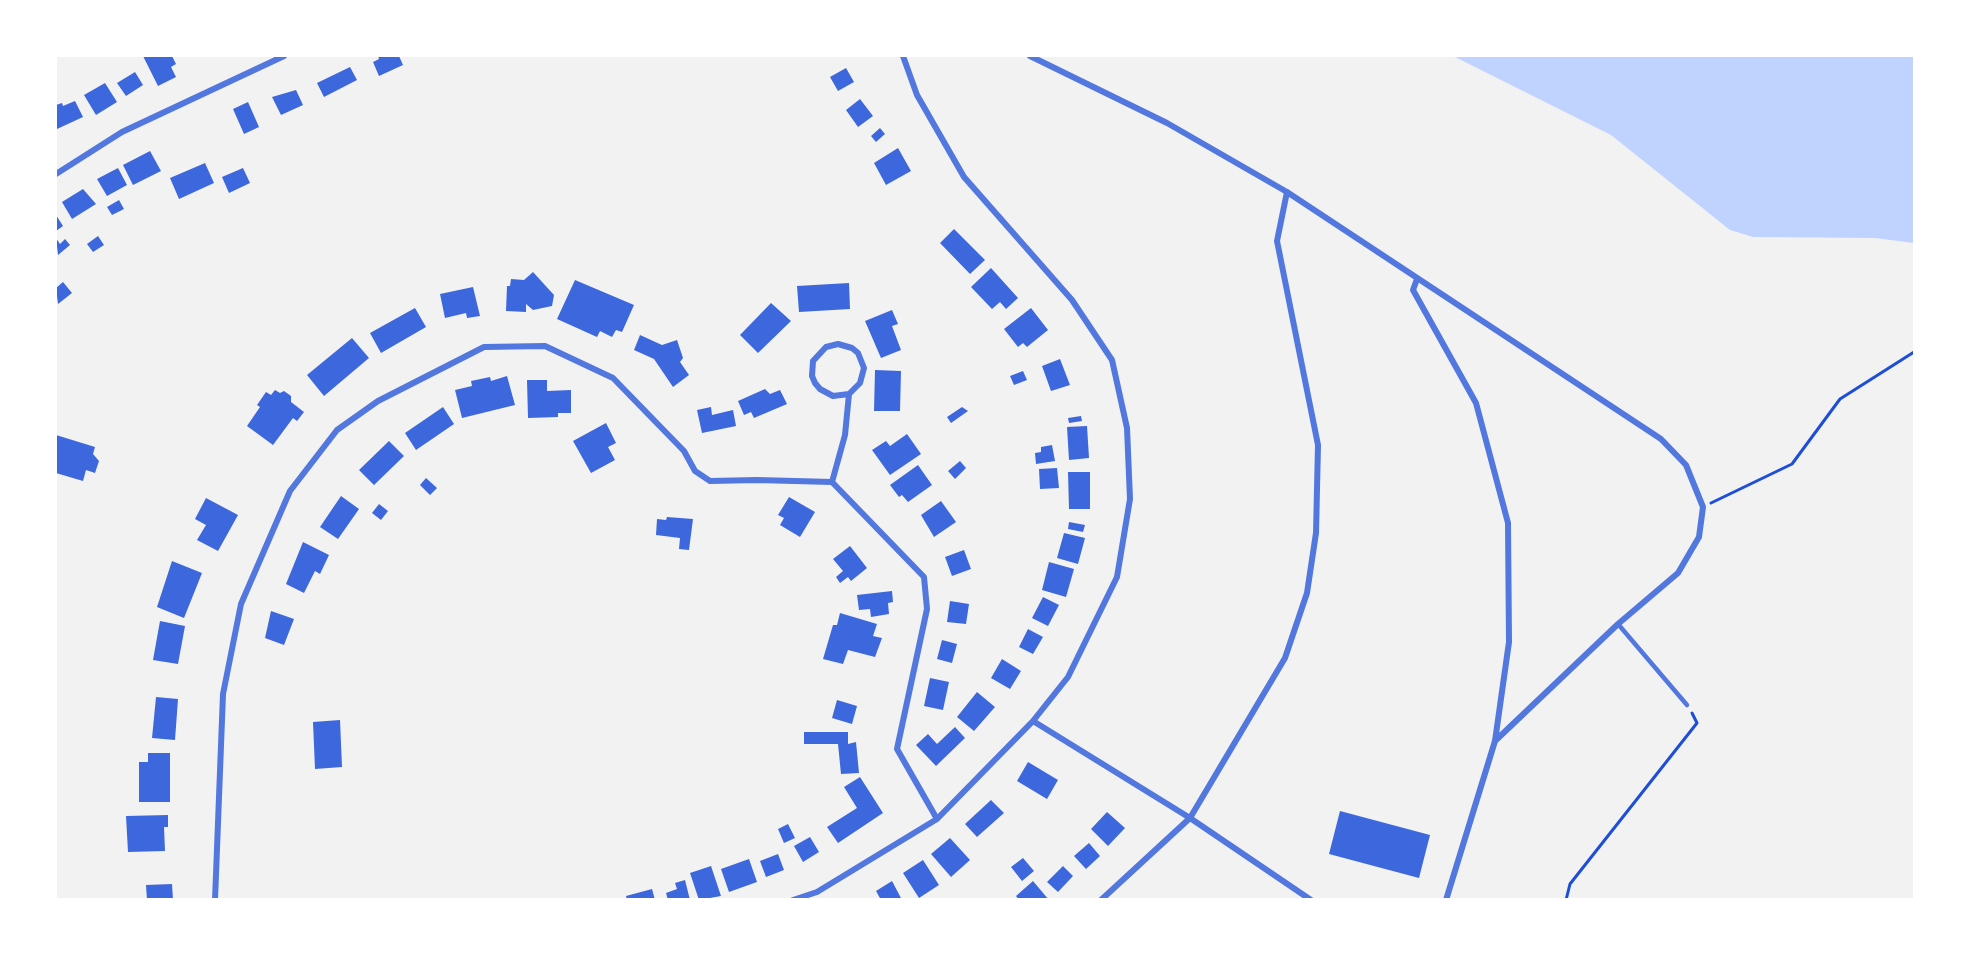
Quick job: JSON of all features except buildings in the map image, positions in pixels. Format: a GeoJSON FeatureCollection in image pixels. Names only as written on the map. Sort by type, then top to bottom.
{"type":"FeatureCollection","features":[{"type":"Feature","properties":{"kind":"street"},"geometry":{"type":"LineString","coordinates":[[56,174],[122,132],[284,56]]}},
{"type":"Feature","properties":{"kind":"street"},"geometry":{"type":"LineString","coordinates":[[793,900],[817,892],[936,819],[1033,721],[1068,677],[1117,577],[1130,499],[1127,428],[1112,360],[1072,300],[964,177],[917,95],[903,56]]}},
{"type":"Feature","properties":{"kind":"street"},"geometry":{"type":"LineString","coordinates":[[1030,56],[1167,123],[1287,192],[1661,439],[1686,465],[1703,507],[1699,537],[1678,573],[1618,624],[1495,741]]}},
{"type":"Feature","properties":{"kind":"street"},"geometry":{"type":"LineString","coordinates":[[1101,900],[1190,818],[1285,658],[1307,593],[1317,533],[1318,445],[1277,242],[1287,192]]}},
{"type":"Feature","properties":{"kind":"street"},"geometry":{"type":"LineString","coordinates":[[1417,279],[1413,290],[1476,403],[1508,523],[1509,642],[1495,741],[1446,900]]}},
{"type":"Feature","properties":{"kind":"street"},"geometry":{"type":"LineString","coordinates":[[215,900],[223,694],[241,604],[290,491],[337,430],[378,401],[484,347],[545,345],[613,378],[684,451],[694,471],[710,482],[832,482],[924,577],[927,609],[897,748],[936,819]]}},
{"type":"Feature","properties":{"kind":"street"},"geometry":{"type":"LineString","coordinates":[[832,482],[846,435],[849,394],[860,383],[863,376],[862,360],[852,348],[845,345],[826,347],[813,361],[812,376],[815,383],[826,394],[841,396],[849,394]]}},
{"type":"Feature","properties":{"kind":"street"},"geometry":{"type":"LineString","coordinates":[[1033,721],[1190,818],[1311,900]]}},
{"type":"Feature","properties":{"kind":"lane"},"geometry":{"type":"LineString","coordinates":[[1618,624],[1687,705]]}},
{"type":"Feature","properties":{"kind":"path"},"geometry":{"type":"LineString","coordinates":[[1703,507],[1792,464],[1840,399],[1914,352]]}},
{"type":"Feature","properties":{"kind":"path"},"geometry":{"type":"LineString","coordinates":[[1566,900],[1570,884],[1697,723],[1687,705]]}},
{"type":"Feature","properties":{"kind":"water"},"geometry":{"type":"Polygon","coordinates":[[[1453,56],[1914,56],[1914,243],[1875,238],[1753,237],[1730,230],[1611,135],[1453,56]]]}}]}
